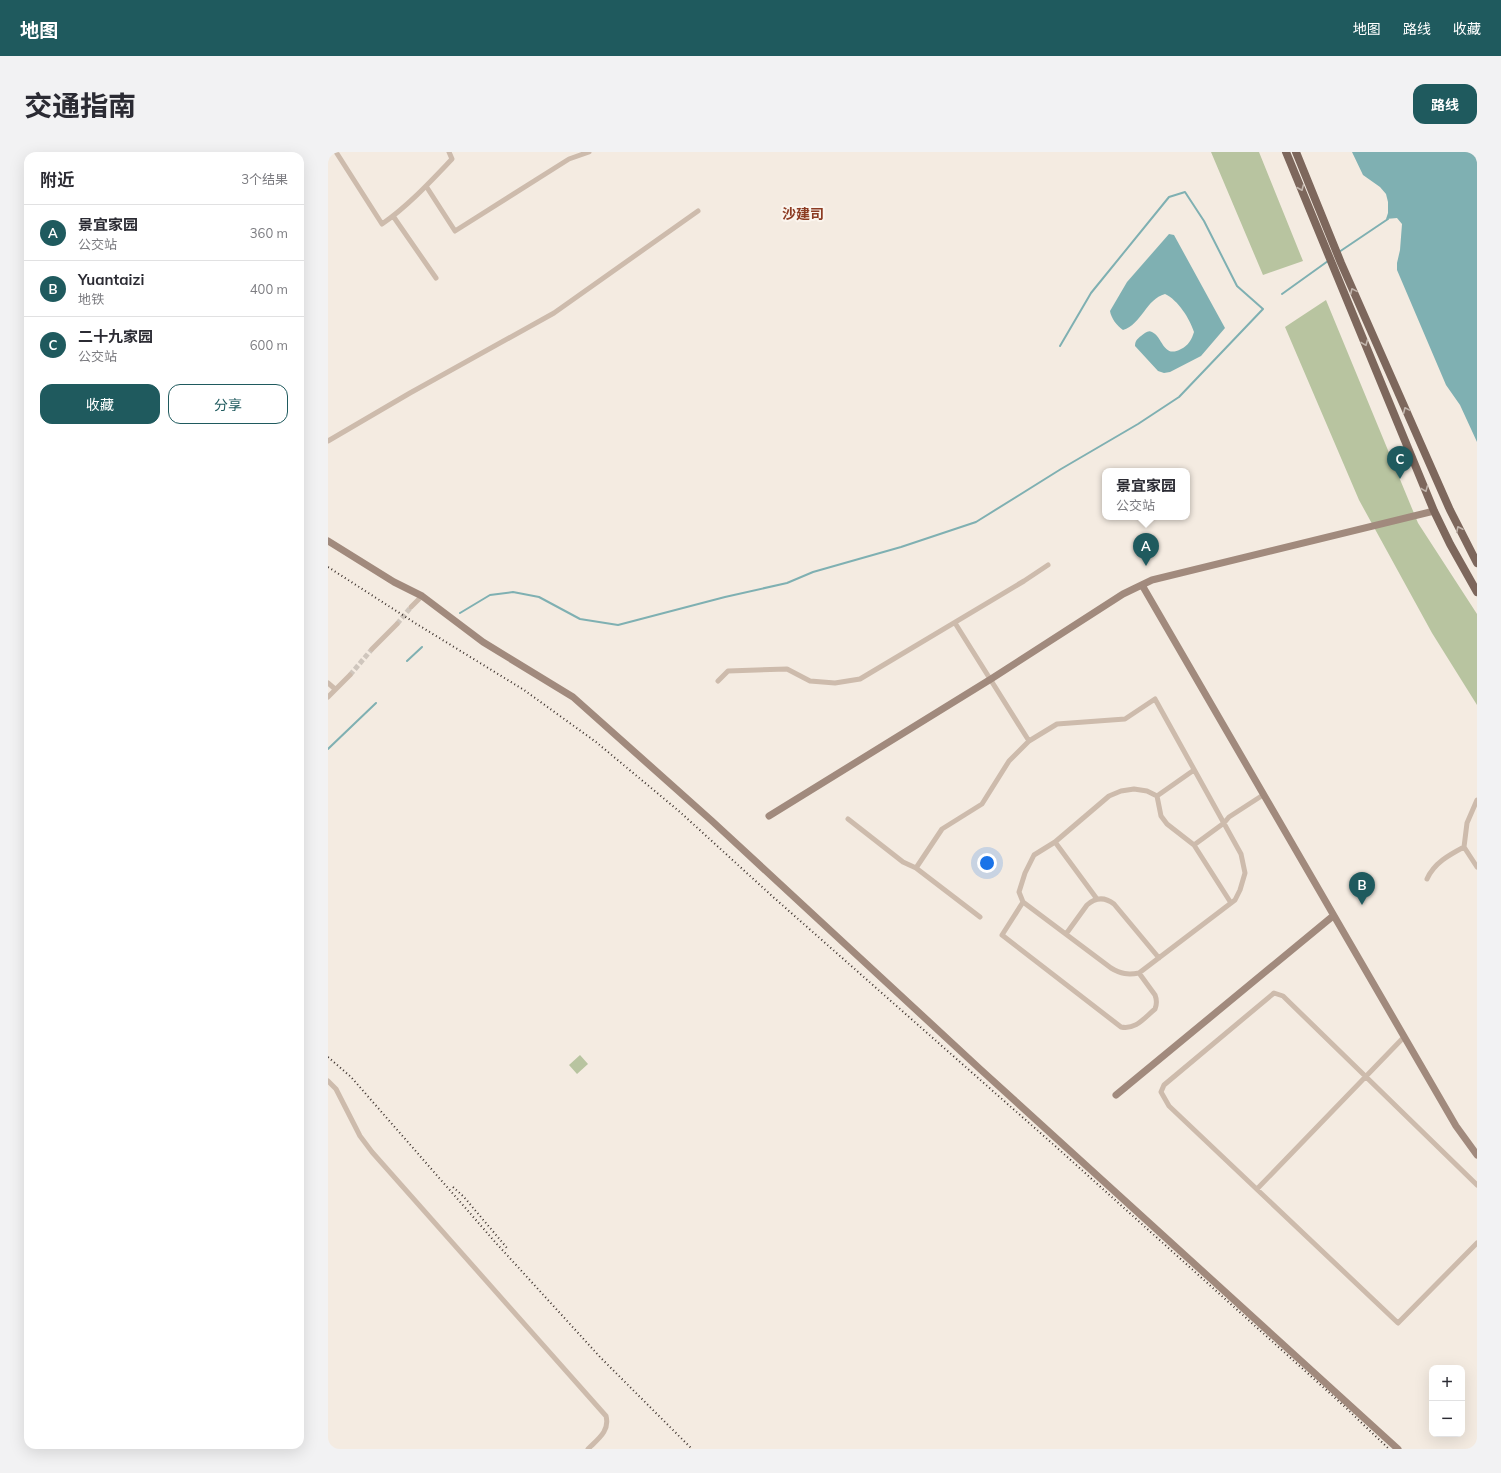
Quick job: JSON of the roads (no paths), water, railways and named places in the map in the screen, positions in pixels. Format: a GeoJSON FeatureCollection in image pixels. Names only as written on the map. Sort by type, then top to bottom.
{"type":"FeatureCollection","features":[{"type":"Feature","properties":{"kind":"main road"},"geometry":{"type":"LineString","coordinates":[[1286,152],[1434,511],[1450,544],[1477,592]]}},
{"type":"Feature","properties":{"kind":"main road"},"geometry":{"type":"LineString","coordinates":[[1296,152],[1340,260],[1450,510],[1477,563]]}},
{"type":"Feature","properties":{"kind":"street"},"geometry":{"type":"LineString","coordinates":[[336,152],[382,224],[426,186],[452,159],[449,152]]}},
{"type":"Feature","properties":{"kind":"street"},"geometry":{"type":"LineString","coordinates":[[426,186],[455,231],[569,159],[589,152]]}},
{"type":"Feature","properties":{"kind":"street"},"geometry":{"type":"LineString","coordinates":[[328,440],[554,313],[698,211]]}},
{"type":"Feature","properties":{"kind":"street"},"geometry":{"type":"LineString","coordinates":[[393,216],[436,278]]}},
{"type":"Feature","properties":{"kind":"street"},"geometry":{"type":"LineString","coordinates":[[769,816],[991,679],[1122,594],[1152,580],[1434,511]]}},
{"type":"Feature","properties":{"kind":"street"},"geometry":{"type":"LineString","coordinates":[[328,542],[394,582],[422,596],[483,642],[573,698],[712,821],[980,1069],[1398,1449]]}},
{"type":"Feature","properties":{"kind":"street"},"geometry":{"type":"LineString","coordinates":[[718,681],[728,670],[787,669],[810,681],[835,683],[860,679],[955,623],[1048,565]]}},
{"type":"Feature","properties":{"kind":"street"},"geometry":{"type":"LineString","coordinates":[[1142,585],[1456,1126],[1477,1155]]}},
{"type":"Feature","properties":{"kind":"street"},"geometry":{"type":"LineString","coordinates":[[411,607],[422,596]]}},
{"type":"Feature","properties":{"kind":"street"},"geometry":{"type":"LineString","coordinates":[[955,623],[1029,740]]}},
{"type":"Feature","properties":{"kind":"street"},"geometry":{"type":"LineString","coordinates":[[372,649],[397,624]]}},
{"type":"Feature","properties":{"kind":"street"},"geometry":{"type":"LineString","coordinates":[[328,697],[350,675]]}},
{"type":"Feature","properties":{"kind":"street"},"geometry":{"type":"LineString","coordinates":[[328,683],[335,689]]}},
{"type":"Feature","properties":{"kind":"street"},"geometry":{"type":"LineString","coordinates":[[916,868],[942,830],[982,804],[1009,761],[1029,740],[1057,724],[1125,719],[1155,699],[1241,854],[1245,873],[1240,890],[1235,900],[1139,973],[1129,975],[1120,973],[1023,902],[1019,892],[1025,873],[1034,855],[1055,842],[1109,796],[1121,791],[1134,789],[1147,791],[1157,796],[1162,816],[1167,824],[1194,845],[1231,903]]}},
{"type":"Feature","properties":{"kind":"street"},"geometry":{"type":"LineString","coordinates":[[1157,796],[1194,770]]}},
{"type":"Feature","properties":{"kind":"street"},"geometry":{"type":"LineString","coordinates":[[1194,845],[1224,823],[1229,817],[1263,795]]}},
{"type":"Feature","properties":{"kind":"street"},"geometry":{"type":"LineString","coordinates":[[1477,800],[1467,823],[1464,847],[1477,867]]}},
{"type":"Feature","properties":{"kind":"street"},"geometry":{"type":"LineString","coordinates":[[848,819],[903,862],[916,868],[980,917]]}},
{"type":"Feature","properties":{"kind":"street"},"geometry":{"type":"LineString","coordinates":[[1055,842],[1097,899]]}},
{"type":"Feature","properties":{"kind":"street"},"geometry":{"type":"LineString","coordinates":[[1427,879],[1431,870],[1448,856],[1464,847]]}},
{"type":"Feature","properties":{"kind":"street"},"geometry":{"type":"LineString","coordinates":[[1066,934],[1087,905],[1097,899],[1103,899],[1114,904],[1159,958]]}},
{"type":"Feature","properties":{"kind":"street"},"geometry":{"type":"LineString","coordinates":[[1023,902],[1002,935],[1121,1027],[1126,1028],[1136,1026],[1156,1006],[1155,995],[1139,973]]}},
{"type":"Feature","properties":{"kind":"street"},"geometry":{"type":"LineString","coordinates":[[1116,1095],[1333,916]]}},
{"type":"Feature","properties":{"kind":"street"},"geometry":{"type":"LineString","coordinates":[[1477,1185],[1283,996],[1274,993],[1164,1085],[1161,1092],[1169,1106],[1398,1323],[1477,1243]]}},
{"type":"Feature","properties":{"kind":"street"},"geometry":{"type":"LineString","coordinates":[[1257,1189],[1404,1037]]}},
{"type":"Feature","properties":{"kind":"street"},"geometry":{"type":"LineString","coordinates":[[328,1081],[336,1089],[360,1136],[372,1152],[606,1416],[608,1422],[607,1428],[588,1449]]}},
{"type":"Feature","properties":{"kind":"water"},"geometry":{"type":"Polygon","coordinates":[[[1352,152],[1477,152],[1477,442],[1460,405],[1446,385],[1397,270],[1402,224],[1397,218],[1386,219],[1388,213],[1388,202],[1386,194],[1380,187],[1363,175],[1352,152]]]}},
{"type":"Feature","properties":{"kind":"water"},"geometry":{"type":"Polygon","coordinates":[[[1169,234],[1174,235],[1225,328],[1201,356],[1170,372],[1164,373],[1158,371],[1135,346],[1135,343],[1136,340],[1149,331],[1156,335],[1164,346],[1170,351],[1175,351],[1186,346],[1191,340],[1194,332],[1190,321],[1179,305],[1165,294],[1153,301],[1135,323],[1123,330],[1115,322],[1110,311],[1127,282],[1169,234]]]}},
{"type":"Feature","properties":{"kind":"waterway"},"geometry":{"type":"LineString","coordinates":[[460,613],[490,595],[513,592],[539,597],[580,619],[618,625],[725,597],[787,583],[813,572],[901,547],[976,522],[1061,469],[1138,424],[1179,397],[1263,309],[1237,286],[1204,221],[1185,192],[1169,197],[1091,293],[1060,346]]}},
{"type":"Feature","properties":{"kind":"waterway"},"geometry":{"type":"LineString","coordinates":[[1339,252],[1388,219]]}},
{"type":"Feature","properties":{"kind":"waterway"},"geometry":{"type":"LineString","coordinates":[[1282,294],[1328,261]]}},
{"type":"Feature","properties":{"kind":"waterway"},"geometry":{"type":"LineString","coordinates":[[407,661],[422,647]]}},
{"type":"Feature","properties":{"kind":"waterway"},"geometry":{"type":"LineString","coordinates":[[328,749],[376,703]]}},
{"type":"Feature","properties":{"kind":"tunnel"},"geometry":{"type":"LineString","coordinates":[[397,624],[411,607]]}},
{"type":"Feature","properties":{"kind":"tunnel"},"geometry":{"type":"LineString","coordinates":[[350,675],[372,649]]}},
{"type":"Feature","properties":{"kind":"railway"},"geometry":{"type":"LineString","coordinates":[[328,567],[524,690],[596,742],[680,812],[772,896],[1054,1145],[1344,1406],[1389,1449]]}},
{"type":"Feature","properties":{"kind":"railway"},"geometry":{"type":"LineString","coordinates":[[328,1057],[351,1077],[496,1243],[600,1357],[692,1449]]}},
{"type":"Feature","properties":{"kind":"railway"},"geometry":{"type":"LineString","coordinates":[[453,1187],[464,1197],[507,1248]]}},
{"type":"Feature","properties":{"kind":"place","name":"二十九家园"},"geometry":{"type":"Point","coordinates":[1400,479]}},
{"type":"Feature","properties":{"kind":"place","name":"景宜家园"},"geometry":{"type":"Point","coordinates":[1146,566]}},
{"type":"Feature","properties":{"kind":"place","name":"Yuantaizi"},"geometry":{"type":"Point","coordinates":[1362,905]}},
{"type":"Feature","properties":{"kind":"district","name":"沙建司"},"geometry":{"type":"Point","coordinates":[803,214]}}]}
